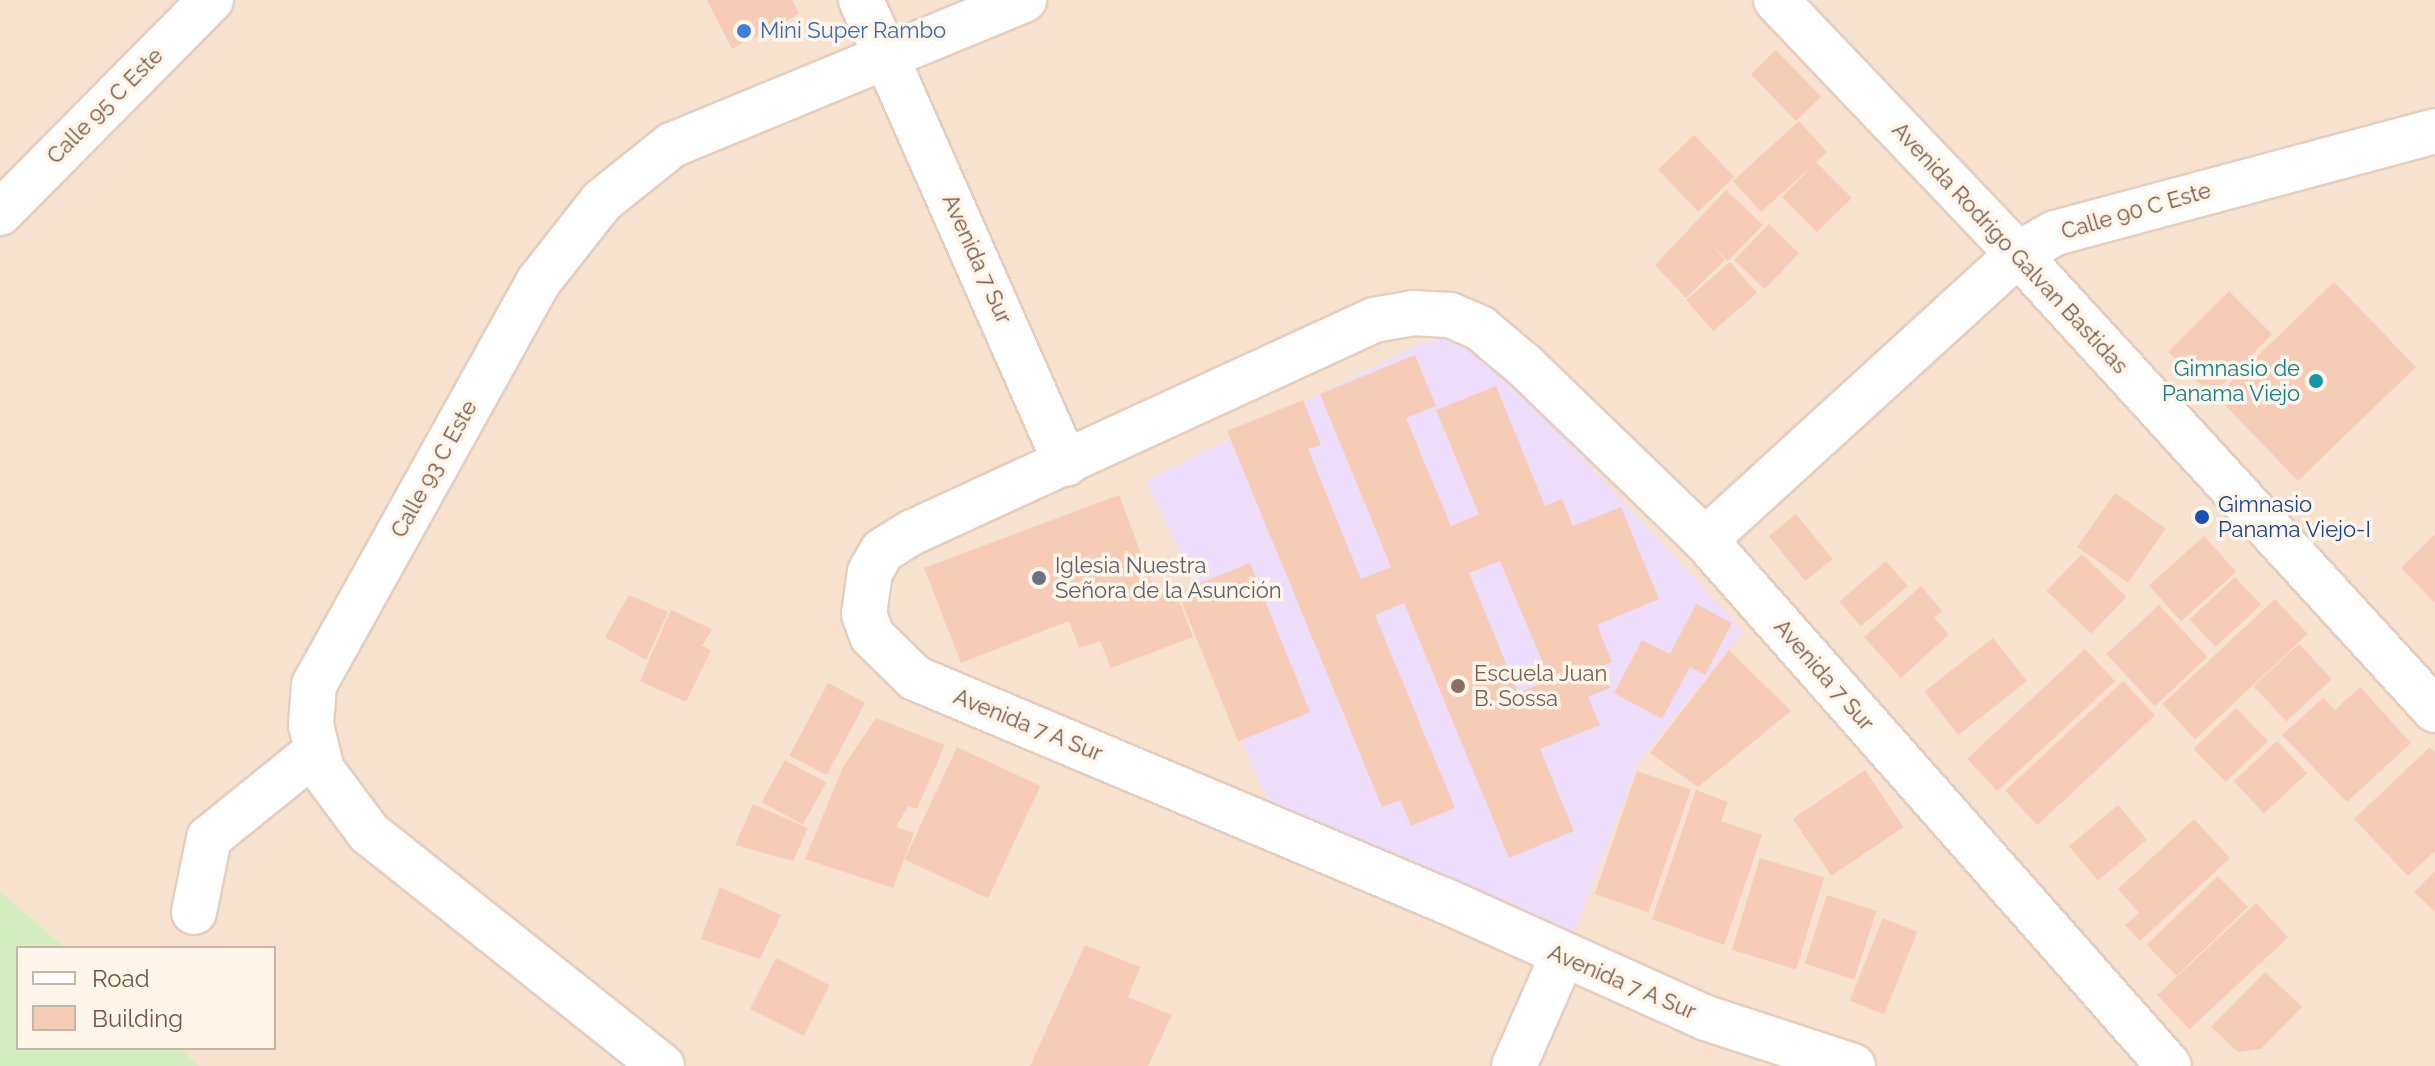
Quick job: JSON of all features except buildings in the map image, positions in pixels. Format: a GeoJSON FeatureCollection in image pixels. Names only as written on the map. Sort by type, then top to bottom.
{"type":"FeatureCollection","features":[{"type":"Feature","properties":{"kind":"street","name":"Calle 95 C Este"},"geometry":{"type":"LineString","coordinates":[[0,213],[211,0]]}},
{"type":"Feature","properties":{"kind":"street"},"geometry":{"type":"LineString","coordinates":[[861,0],[888,54]]}},
{"type":"Feature","properties":{"kind":"street","name":"Calle 93 C Este"},"geometry":{"type":"LineString","coordinates":[[662,1066],[369,833],[322,770],[311,725],[314,685],[539,281],[602,201],[672,145],[1024,0]]}},
{"type":"Feature","properties":{"kind":"street","name":"Avenida Rodrigo Galvan Bastidas"},"geometry":{"type":"LineString","coordinates":[[1776,0],[2018,254],[2432,701]]}},
{"type":"Feature","properties":{"kind":"street","name":"Avenida 7 Sur"},"geometry":{"type":"LineString","coordinates":[[888,54],[1066,464]]}},
{"type":"Feature","properties":{"kind":"street","name":"Calle 90 C Este"},"geometry":{"type":"LineString","coordinates":[[1705,540],[2018,254],[2055,233],[2435,131]]}},
{"type":"Feature","properties":{"kind":"street","name":"Avenida 7 A Sur"},"geometry":{"type":"LineString","coordinates":[[1450,315],[1412,313],[1374,320],[913,532],[882,551],[870,572],[864,614],[887,655],[915,678],[1429,894],[1562,957],[1706,1018],[1853,1066]]}},
{"type":"Feature","properties":{"kind":"street","name":"Avenida 7 Sur"},"geometry":{"type":"LineString","coordinates":[[1450,315],[1480,328],[1524,365],[1705,540],[2169,1066]]}},
{"type":"Feature","properties":{"kind":"street"},"geometry":{"type":"LineString","coordinates":[[194,912],[209,838],[317,751]]}},
{"type":"Feature","properties":{"kind":"street"},"geometry":{"type":"LineString","coordinates":[[1514,1066],[1562,957]]}},
{"type":"Feature","properties":{"kind":"shaded area"},"geometry":{"type":"Polygon","coordinates":[[[0,0],[2435,0],[2435,1066],[200,1066],[181,1050],[276,1050],[276,946],[63,946],[0,891],[0,0]]]}},
{"type":"Feature","properties":{"kind":"shaded area","name":"Escuela Juan B. Sossa"},"geometry":{"type":"Polygon","coordinates":[[[1447,339],[1468,346],[1519,390],[1744,631],[1639,761],[1573,935],[1271,809],[1178,592],[1195,584],[1146,481],[1423,342],[1447,339]]]}},
{"type":"Feature","properties":{"kind":"green space"},"geometry":{"type":"Polygon","coordinates":[[[0,891],[63,946],[16,946],[16,1050],[181,1050],[200,1066],[0,1066],[0,891]]]}},
{"type":"Feature","properties":{"kind":"place","name":"Mini Super Rambo"},"geometry":{"type":"Point","coordinates":[744,31]}},
{"type":"Feature","properties":{"kind":"place","name":"Gimnasio de Panama Viejo"},"geometry":{"type":"Point","coordinates":[2316,381]}},
{"type":"Feature","properties":{"kind":"place","name":"Gimnasio Panama Viejo-I"},"geometry":{"type":"Point","coordinates":[2202,517]}},
{"type":"Feature","properties":{"kind":"place","name":"Iglesia Nuestra Señora de la Asunción"},"geometry":{"type":"Point","coordinates":[1039,578]}},
{"type":"Feature","properties":{"kind":"place","name":"Escuela Juan B. Sossa"},"geometry":{"type":"Point","coordinates":[1458,686]}}]}
